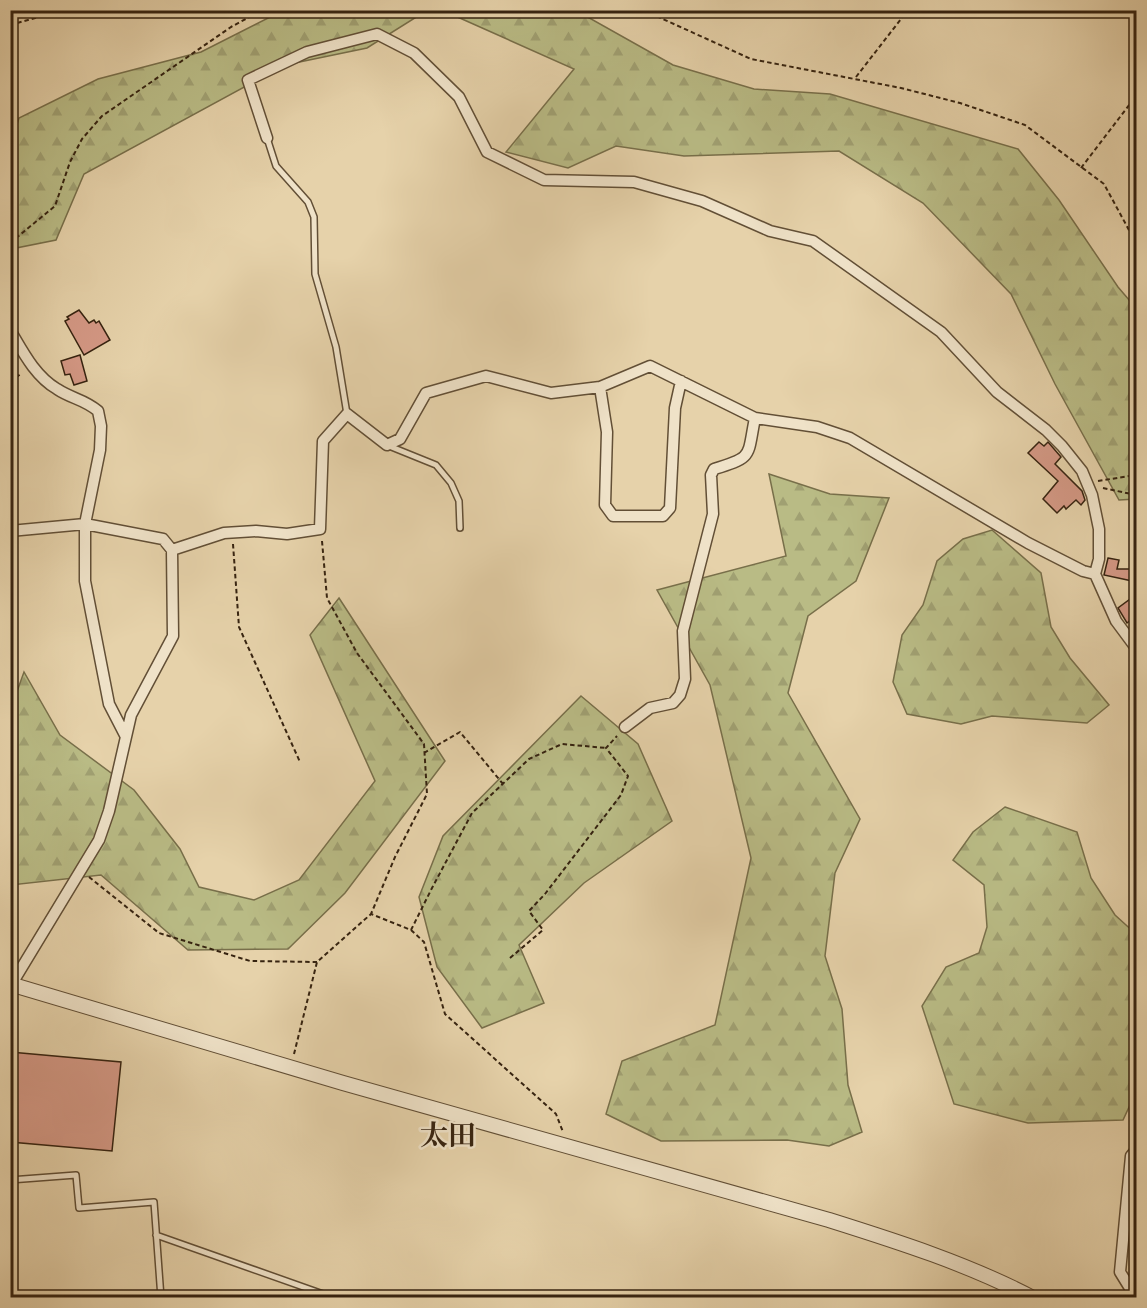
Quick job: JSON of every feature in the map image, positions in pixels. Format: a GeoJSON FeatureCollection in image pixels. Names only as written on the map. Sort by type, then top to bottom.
{"type":"FeatureCollection","features":[{"type":"Feature","properties":{"kind":"street"},"geometry":{"type":"LineString","coordinates":[[267,138],[248,80],[307,52],[377,34],[414,53],[459,97],[487,152],[544,180],[634,182],[702,201],[770,231],[813,241],[941,332],[997,392],[1046,430],[1082,471],[1092,495],[1099,529],[1099,559],[1095,574],[1116,621],[1137,648]]}},
{"type":"Feature","properties":{"kind":"street"},"geometry":{"type":"LineString","coordinates":[[10,330],[31,366],[55,388],[87,402],[98,411],[101,426],[100,450],[86,524],[85,581],[109,704],[125,735]]}},
{"type":"Feature","properties":{"kind":"street"},"geometry":{"type":"LineString","coordinates":[[172,550],[224,533],[256,531],[287,534],[321,529],[323,441],[347,414],[387,444],[400,439],[426,393],[486,376],[551,393],[600,387],[650,366],[755,418],[817,427],[849,438],[1028,543],[1083,571],[1095,574]]}},
{"type":"Feature","properties":{"kind":"street"},"geometry":{"type":"LineString","coordinates":[[600,387],[608,432],[605,505],[613,516],[663,516],[670,508],[675,408],[681,381]]}},
{"type":"Feature","properties":{"kind":"street"},"geometry":{"type":"LineString","coordinates":[[626,727],[650,708],[673,703],[680,695],[685,678],[683,631],[713,514],[711,475],[714,469],[741,461],[748,455],[755,418]]}},
{"type":"Feature","properties":{"kind":"street"},"geometry":{"type":"LineString","coordinates":[[10,531],[86,524],[163,539],[172,550],[173,636],[131,715],[109,811],[99,840],[11,985],[568,1147],[829,1220],[900,1242],[994,1277],[1033,1298]]}},
{"type":"Feature","properties":{"kind":"street"},"geometry":{"type":"LineString","coordinates":[[1136,1298],[1120,1272],[1131,1156],[1137,1150]]}},
{"type":"Feature","properties":{"kind":"lane"},"geometry":{"type":"LineString","coordinates":[[267,138],[276,166],[308,202],[314,216],[315,274],[336,348],[347,414]]}},
{"type":"Feature","properties":{"kind":"lane"},"geometry":{"type":"LineString","coordinates":[[387,444],[403,453],[425,459],[436,465],[451,483],[459,501],[460,528]]}},
{"type":"Feature","properties":{"kind":"lane"},"geometry":{"type":"LineString","coordinates":[[10,1180],[76,1175],[79,1208],[154,1202],[161,1298]]}},
{"type":"Feature","properties":{"kind":"lane"},"geometry":{"type":"LineString","coordinates":[[156,1235],[326,1295],[326,1298]]}},
{"type":"Feature","properties":{"kind":"path"},"geometry":{"type":"LineString","coordinates":[[10,25],[64,10]]}},
{"type":"Feature","properties":{"kind":"path"},"geometry":{"type":"LineString","coordinates":[[10,243],[56,206],[70,162],[82,138],[102,116],[231,27],[261,10]]}},
{"type":"Feature","properties":{"kind":"path"},"geometry":{"type":"LineString","coordinates":[[643,10],[751,59],[855,78],[960,103],[1025,124],[1104,184],[1137,243]]}},
{"type":"Feature","properties":{"kind":"path"},"geometry":{"type":"LineString","coordinates":[[855,78],[908,10]]}},
{"type":"Feature","properties":{"kind":"path"},"geometry":{"type":"LineString","coordinates":[[1081,168],[1137,96]]}},
{"type":"Feature","properties":{"kind":"path"},"geometry":{"type":"LineString","coordinates":[[10,382],[31,366]]}},
{"type":"Feature","properties":{"kind":"path"},"geometry":{"type":"LineString","coordinates":[[1088,484],[1137,475]]}},
{"type":"Feature","properties":{"kind":"path"},"geometry":{"type":"LineString","coordinates":[[1088,484],[1137,495]]}},
{"type":"Feature","properties":{"kind":"path"},"geometry":{"type":"LineString","coordinates":[[290,1067],[317,962],[370,914],[395,856],[427,794],[424,744],[357,653],[327,598],[321,529]]}},
{"type":"Feature","properties":{"kind":"path"},"geometry":{"type":"LineString","coordinates":[[232,532],[239,627],[300,762]]}},
{"type":"Feature","properties":{"kind":"path"},"geometry":{"type":"LineString","coordinates":[[606,748],[626,727]]}},
{"type":"Feature","properties":{"kind":"path"},"geometry":{"type":"LineString","coordinates":[[424,753],[460,732],[503,784]]}},
{"type":"Feature","properties":{"kind":"path"},"geometry":{"type":"LineString","coordinates":[[411,930],[472,813],[529,759],[562,744],[606,748],[628,776],[621,795],[545,894],[529,911],[543,930],[510,958]]}},
{"type":"Feature","properties":{"kind":"path"},"geometry":{"type":"LineString","coordinates":[[81,871],[159,933],[250,961],[317,962]]}},
{"type":"Feature","properties":{"kind":"path"},"geometry":{"type":"LineString","coordinates":[[370,914],[411,930],[424,942],[445,1014],[556,1114],[568,1147]]}},
{"type":"Feature","properties":{"kind":"green space"},"geometry":{"type":"Polygon","coordinates":[[[282,11],[426,11],[367,48],[285,65],[84,174],[56,240],[11,249],[11,144],[19,118],[98,79],[201,52],[282,11]]]}},
{"type":"Feature","properties":{"kind":"green space"},"geometry":{"type":"Polygon","coordinates":[[[444,11],[577,11],[673,65],[754,89],[830,94],[1018,149],[1059,200],[1118,287],[1136,308],[1136,499],[1119,500],[1055,384],[1011,294],[923,203],[839,151],[684,156],[616,146],[568,168],[506,152],[574,69],[444,11]]]}},
{"type":"Feature","properties":{"kind":"green space"},"geometry":{"type":"Polygon","coordinates":[[[769,474],[830,494],[889,498],[856,581],[808,616],[788,693],[860,819],[835,873],[825,956],[842,1009],[848,1085],[862,1132],[829,1146],[787,1140],[661,1141],[606,1114],[622,1061],[715,1025],[751,858],[710,685],[657,590],[786,556],[769,474]]]}},
{"type":"Feature","properties":{"kind":"green space"},"geometry":{"type":"Polygon","coordinates":[[[992,530],[1041,573],[1051,627],[1070,658],[1109,705],[1087,723],[992,716],[961,724],[907,714],[893,682],[902,635],[923,605],[937,561],[963,539],[992,530]]]}},
{"type":"Feature","properties":{"kind":"green space"},"geometry":{"type":"Polygon","coordinates":[[[339,598],[445,761],[345,893],[288,949],[188,950],[101,875],[11,885],[10,711],[24,672],[60,735],[134,790],[180,849],[199,887],[254,900],[299,880],[375,781],[310,635],[339,598]]]}},
{"type":"Feature","properties":{"kind":"green space"},"geometry":{"type":"Polygon","coordinates":[[[581,696],[638,744],[672,821],[584,883],[519,945],[544,1003],[482,1028],[437,967],[419,897],[443,836],[581,696]]]}},
{"type":"Feature","properties":{"kind":"green space"},"geometry":{"type":"Polygon","coordinates":[[[1005,807],[1077,832],[1091,878],[1115,915],[1136,934],[1136,1092],[1123,1120],[1028,1123],[954,1104],[922,1006],[946,967],[979,953],[987,927],[984,885],[953,860],[973,832],[1005,807]]]}},
{"type":"Feature","properties":{"kind":"building"},"geometry":{"type":"Polygon","coordinates":[[[79,310],[89,323],[94,320],[96,323],[99,321],[110,340],[84,355],[65,321],[69,319],[67,317],[79,310]]]}},
{"type":"Feature","properties":{"kind":"building"},"geometry":{"type":"Polygon","coordinates":[[[80,355],[87,381],[74,385],[70,374],[65,375],[61,361],[80,355]]]}},
{"type":"Feature","properties":{"kind":"building"},"geometry":{"type":"Polygon","coordinates":[[[1039,442],[1044,446],[1048,442],[1061,457],[1055,464],[1082,491],[1085,500],[1081,505],[1076,500],[1066,509],[1064,506],[1057,513],[1043,499],[1058,481],[1028,453],[1039,442]]]}},
{"type":"Feature","properties":{"kind":"building"},"geometry":{"type":"Polygon","coordinates":[[[1108,558],[1119,560],[1117,569],[1137,569],[1137,582],[1104,575],[1108,558]]]}},
{"type":"Feature","properties":{"kind":"building"},"geometry":{"type":"Polygon","coordinates":[[[1137,594],[1137,615],[1127,623],[1118,608],[1137,594]]]}},
{"type":"Feature","properties":{"kind":"building"},"geometry":{"type":"Polygon","coordinates":[[[10,1052],[121,1062],[112,1151],[10,1142],[10,1052]]]}},
{"type":"Feature","properties":{"kind":"district","name":"太田"},"geometry":{"type":"Point","coordinates":[448,1135]}}]}
